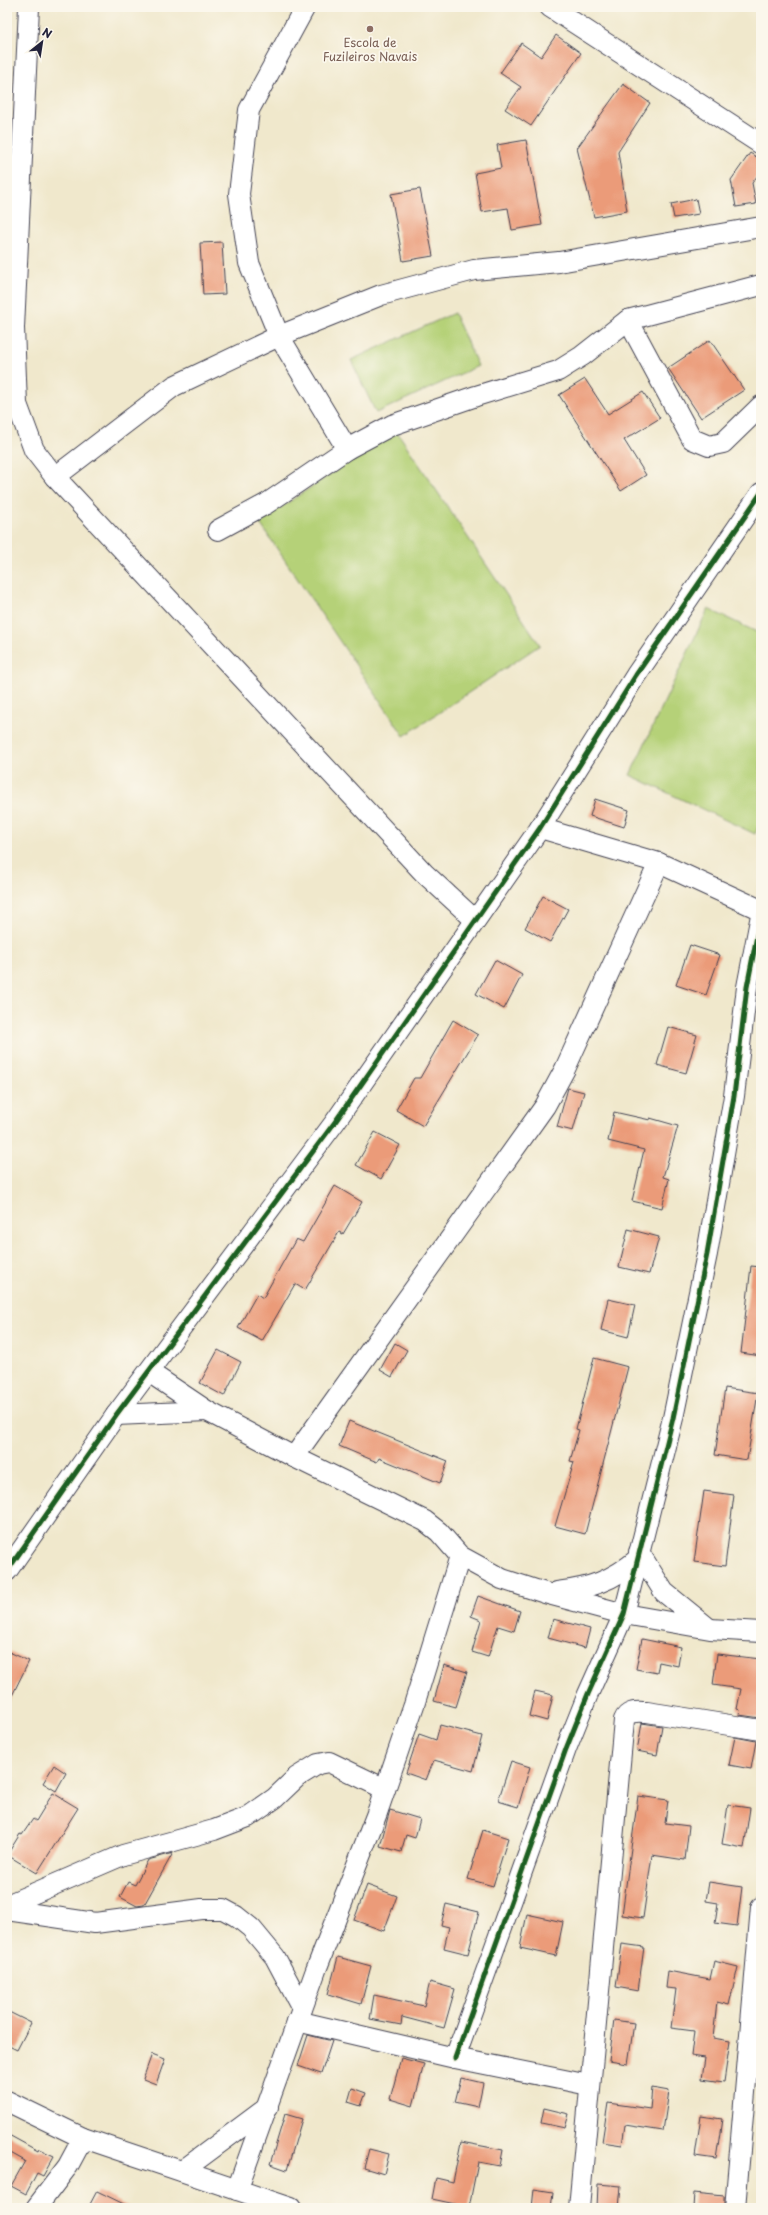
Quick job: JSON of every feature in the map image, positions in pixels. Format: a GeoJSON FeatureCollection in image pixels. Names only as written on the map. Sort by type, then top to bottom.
{"type":"FeatureCollection","features":[{"type":"Feature","properties":{"kind":"street"},"geometry":{"type":"LineString","coordinates":[[28,7],[14,328],[17,404],[34,450],[56,477],[424,873],[475,920]]}},
{"type":"Feature","properties":{"kind":"street"},"geometry":{"type":"LineString","coordinates":[[305,7],[249,110],[239,194],[249,263],[279,336],[347,449]]}},
{"type":"Feature","properties":{"kind":"street"},"geometry":{"type":"LineString","coordinates":[[550,7],[761,144]]}},
{"type":"Feature","properties":{"kind":"street"},"geometry":{"type":"LineString","coordinates":[[56,477],[174,386],[279,336],[382,295],[474,270],[560,262],[761,227]]}},
{"type":"Feature","properties":{"kind":"street"},"geometry":{"type":"LineString","coordinates":[[218,530],[266,504],[347,449],[392,425],[558,371],[582,356],[628,320],[761,285]]}},
{"type":"Feature","properties":{"kind":"street"},"geometry":{"type":"LineString","coordinates":[[628,320],[692,439],[709,446],[723,443],[761,406]]}},
{"type":"Feature","properties":{"kind":"street"},"geometry":{"type":"LineString","coordinates":[[7,1571],[116,1415],[335,1122],[540,828],[636,675],[761,493]]}},
{"type":"Feature","properties":{"kind":"street"},"geometry":{"type":"LineString","coordinates":[[540,828],[659,863],[761,910]]}},
{"type":"Feature","properties":{"kind":"street"},"geometry":{"type":"LineString","coordinates":[[294,1457],[545,1106],[562,1075],[659,863]]}},
{"type":"Feature","properties":{"kind":"street"},"geometry":{"type":"LineString","coordinates":[[455,2058],[566,1749],[588,1694],[624,1614],[673,1418],[707,1254],[734,1096],[747,987],[761,915]]}},
{"type":"Feature","properties":{"kind":"street"},"geometry":{"type":"LineString","coordinates":[[742,1027],[761,997]]}},
{"type":"Feature","properties":{"kind":"street"},"geometry":{"type":"LineString","coordinates":[[149,1372],[207,1411],[294,1457],[425,1521],[439,1532],[460,1556],[502,1579],[545,1593],[624,1614],[710,1630],[761,1632]]}},
{"type":"Feature","properties":{"kind":"street"},"geometry":{"type":"LineString","coordinates":[[116,1415],[207,1411]]}},
{"type":"Feature","properties":{"kind":"street"},"geometry":{"type":"LineString","coordinates":[[237,2190],[300,2015],[386,1789],[414,1705],[460,1556]]}},
{"type":"Feature","properties":{"kind":"street"},"geometry":{"type":"LineString","coordinates":[[545,1593],[592,1586],[606,1581],[638,1556]]}},
{"type":"Feature","properties":{"kind":"street"},"geometry":{"type":"LineString","coordinates":[[638,1556],[664,1592],[710,1630]]}},
{"type":"Feature","properties":{"kind":"street"},"geometry":{"type":"LineString","coordinates":[[579,2208],[621,1744],[626,1716],[632,1712],[647,1712],[761,1730]]}},
{"type":"Feature","properties":{"kind":"street"},"geometry":{"type":"LineString","coordinates":[[7,1905],[123,1855],[214,1830],[248,1817],[275,1798],[297,1777],[318,1764],[330,1762],[386,1789]]}},
{"type":"Feature","properties":{"kind":"street"},"geometry":{"type":"LineString","coordinates":[[735,2208],[761,1907]]}},
{"type":"Feature","properties":{"kind":"street"},"geometry":{"type":"LineString","coordinates":[[7,1910],[95,1923],[202,1909],[223,1909],[236,1916],[251,1928],[275,1957],[300,2015]]}},
{"type":"Feature","properties":{"kind":"street"},"geometry":{"type":"LineString","coordinates":[[300,2015],[455,2058],[590,2085]]}},
{"type":"Feature","properties":{"kind":"street"},"geometry":{"type":"LineString","coordinates":[[7,2101],[83,2138],[237,2190],[281,2207]]}},
{"type":"Feature","properties":{"kind":"street"},"geometry":{"type":"LineString","coordinates":[[182,2171],[268,2107]]}},
{"type":"Feature","properties":{"kind":"street"},"geometry":{"type":"LineString","coordinates":[[36,2208],[68,2166],[83,2138]]}},
{"type":"Feature","properties":{"kind":"green space"},"geometry":{"type":"Polygon","coordinates":[[[454,313],[478,366],[376,413],[351,360],[454,313]]]}},
{"type":"Feature","properties":{"kind":"green space"},"geometry":{"type":"Polygon","coordinates":[[[396,430],[540,645],[404,736],[259,522],[396,430]]]}},
{"type":"Feature","properties":{"kind":"green space"},"geometry":{"type":"Polygon","coordinates":[[[708,609],[761,634],[761,821],[755,834],[630,775],[708,609]]]}},
{"type":"Feature","properties":{"kind":"building"},"geometry":{"type":"Polygon","coordinates":[[[556,35],[581,53],[531,126],[505,109],[521,87],[500,73],[521,43],[541,57],[556,35]]]}},
{"type":"Feature","properties":{"kind":"building"},"geometry":{"type":"Polygon","coordinates":[[[623,84],[650,103],[618,152],[627,211],[594,217],[577,148],[623,84]]]}},
{"type":"Feature","properties":{"kind":"building"},"geometry":{"type":"Polygon","coordinates":[[[526,140],[542,225],[512,230],[508,208],[482,212],[475,173],[501,168],[497,145],[526,140]]]}},
{"type":"Feature","properties":{"kind":"building"},"geometry":{"type":"Polygon","coordinates":[[[750,153],[761,160],[761,171],[752,183],[756,204],[736,207],[731,180],[750,153]]]}},
{"type":"Feature","properties":{"kind":"building"},"geometry":{"type":"Polygon","coordinates":[[[420,189],[433,256],[403,261],[391,194],[420,189]]]}},
{"type":"Feature","properties":{"kind":"building"},"geometry":{"type":"Polygon","coordinates":[[[696,199],[699,214],[674,218],[671,204],[696,199]]]}},
{"type":"Feature","properties":{"kind":"building"},"geometry":{"type":"Polygon","coordinates":[[[222,242],[225,294],[203,295],[200,243],[222,242]]]}},
{"type":"Feature","properties":{"kind":"building"},"geometry":{"type":"Polygon","coordinates":[[[710,340],[744,390],[701,418],[668,368],[710,340]]]}},
{"type":"Feature","properties":{"kind":"building"},"geometry":{"type":"Polygon","coordinates":[[[585,379],[608,414],[643,392],[660,418],[624,440],[646,475],[621,491],[559,395],[585,379]]]}},
{"type":"Feature","properties":{"kind":"building"},"geometry":{"type":"Polygon","coordinates":[[[595,799],[629,810],[624,827],[590,816],[595,799]]]}},
{"type":"Feature","properties":{"kind":"building"},"geometry":{"type":"Polygon","coordinates":[[[543,896],[568,909],[550,942],[525,928],[543,896]]]}},
{"type":"Feature","properties":{"kind":"building"},"geometry":{"type":"Polygon","coordinates":[[[690,945],[720,955],[706,995],[676,985],[690,945]]]}},
{"type":"Feature","properties":{"kind":"building"},"geometry":{"type":"Polygon","coordinates":[[[495,960],[522,975],[504,1009],[476,994],[495,960]]]}},
{"type":"Feature","properties":{"kind":"building"},"geometry":{"type":"Polygon","coordinates":[[[453,1020],[478,1035],[423,1126],[396,1110],[414,1078],[420,1078],[453,1020]]]}},
{"type":"Feature","properties":{"kind":"building"},"geometry":{"type":"Polygon","coordinates":[[[668,1027],[697,1035],[686,1073],[657,1065],[668,1027]]]}},
{"type":"Feature","properties":{"kind":"building"},"geometry":{"type":"Polygon","coordinates":[[[568,1088],[584,1092],[573,1131],[557,1127],[568,1088]]]}},
{"type":"Feature","properties":{"kind":"building"},"geometry":{"type":"Polygon","coordinates":[[[614,1112],[650,1120],[650,1118],[678,1126],[663,1177],[669,1179],[662,1208],[632,1201],[644,1150],[608,1141],[614,1112]]]}},
{"type":"Feature","properties":{"kind":"building"},"geometry":{"type":"Polygon","coordinates":[[[375,1132],[400,1145],[381,1179],[356,1165],[375,1132]]]}},
{"type":"Feature","properties":{"kind":"building"},"geometry":{"type":"Polygon","coordinates":[[[335,1186],[362,1202],[343,1234],[339,1232],[305,1290],[295,1284],[262,1341],[238,1328],[257,1294],[263,1298],[296,1239],[303,1242],[335,1186]]]}},
{"type":"Feature","properties":{"kind":"building"},"geometry":{"type":"Polygon","coordinates":[[[628,1229],[659,1237],[649,1274],[619,1267],[628,1229]]]}},
{"type":"Feature","properties":{"kind":"building"},"geometry":{"type":"Polygon","coordinates":[[[751,1266],[761,1267],[761,1356],[741,1353],[751,1266]]]}},
{"type":"Feature","properties":{"kind":"building"},"geometry":{"type":"Polygon","coordinates":[[[608,1299],[635,1305],[628,1337],[601,1330],[608,1299]]]}},
{"type":"Feature","properties":{"kind":"building"},"geometry":{"type":"Polygon","coordinates":[[[395,1343],[407,1350],[392,1377],[380,1370],[395,1343]]]}},
{"type":"Feature","properties":{"kind":"building"},"geometry":{"type":"Polygon","coordinates":[[[218,1350],[241,1362],[224,1396],[200,1383],[218,1350]]]}},
{"type":"Feature","properties":{"kind":"building"},"geometry":{"type":"Polygon","coordinates":[[[594,1358],[628,1367],[585,1534],[555,1526],[574,1462],[570,1461],[579,1430],[576,1429],[594,1358]]]}},
{"type":"Feature","properties":{"kind":"building"},"geometry":{"type":"Polygon","coordinates":[[[725,1388],[758,1393],[747,1460],[715,1455],[725,1388]]]}},
{"type":"Feature","properties":{"kind":"building"},"geometry":{"type":"Polygon","coordinates":[[[349,1421],[448,1461],[440,1483],[379,1458],[377,1462],[339,1446],[349,1421]]]}},
{"type":"Feature","properties":{"kind":"building"},"geometry":{"type":"Polygon","coordinates":[[[704,1491],[734,1495],[725,1566],[694,1562],[704,1491]]]}},
{"type":"Feature","properties":{"kind":"building"},"geometry":{"type":"Polygon","coordinates":[[[478,1596],[520,1611],[514,1631],[498,1626],[488,1657],[472,1652],[481,1620],[471,1616],[478,1596]]]}},
{"type":"Feature","properties":{"kind":"building"},"geometry":{"type":"Polygon","coordinates":[[[553,1619],[590,1629],[585,1648],[548,1638],[553,1619]]]}},
{"type":"Feature","properties":{"kind":"building"},"geometry":{"type":"Polygon","coordinates":[[[642,1639],[681,1647],[678,1666],[659,1662],[657,1673],[636,1669],[642,1639]]]}},
{"type":"Feature","properties":{"kind":"building"},"geometry":{"type":"Polygon","coordinates":[[[7,1651],[29,1661],[7,1706],[7,1651]]]}},
{"type":"Feature","properties":{"kind":"building"},"geometry":{"type":"Polygon","coordinates":[[[717,1654],[761,1659],[761,1718],[739,1715],[740,1710],[737,1709],[741,1689],[713,1685],[717,1654]]]}},
{"type":"Feature","properties":{"kind":"building"},"geometry":{"type":"Polygon","coordinates":[[[444,1665],[467,1672],[456,1707],[434,1701],[444,1665]]]}},
{"type":"Feature","properties":{"kind":"building"},"geometry":{"type":"Polygon","coordinates":[[[535,1691],[553,1695],[547,1721],[529,1716],[535,1691]]]}},
{"type":"Feature","properties":{"kind":"building"},"geometry":{"type":"Polygon","coordinates":[[[642,1723],[662,1726],[657,1755],[637,1751],[642,1723]]]}},
{"type":"Feature","properties":{"kind":"building"},"geometry":{"type":"Polygon","coordinates":[[[440,1725],[482,1736],[473,1771],[434,1760],[426,1780],[406,1773],[419,1734],[436,1740],[440,1725]]]}},
{"type":"Feature","properties":{"kind":"building"},"geometry":{"type":"Polygon","coordinates":[[[735,1737],[756,1741],[751,1769],[729,1765],[735,1737]]]}},
{"type":"Feature","properties":{"kind":"building"},"geometry":{"type":"Polygon","coordinates":[[[511,1761],[530,1767],[518,1807],[498,1801],[511,1761]]]}},
{"type":"Feature","properties":{"kind":"building"},"geometry":{"type":"Polygon","coordinates":[[[54,1765],[66,1773],[56,1791],[43,1783],[54,1765]]]}},
{"type":"Feature","properties":{"kind":"building"},"geometry":{"type":"Polygon","coordinates":[[[53,1793],[78,1808],[37,1873],[7,1855],[20,1834],[22,1835],[33,1819],[36,1821],[53,1793]]]}},
{"type":"Feature","properties":{"kind":"building"},"geometry":{"type":"Polygon","coordinates":[[[638,1796],[668,1800],[665,1823],[689,1826],[685,1860],[652,1855],[643,1918],[622,1915],[638,1796]]]}},
{"type":"Feature","properties":{"kind":"building"},"geometry":{"type":"Polygon","coordinates":[[[728,1805],[750,1808],[744,1848],[722,1844],[728,1805]]]}},
{"type":"Feature","properties":{"kind":"building"},"geometry":{"type":"Polygon","coordinates":[[[390,1810],[420,1819],[415,1838],[406,1835],[401,1852],[380,1846],[390,1810]]]}},
{"type":"Feature","properties":{"kind":"building"},"geometry":{"type":"Polygon","coordinates":[[[483,1830],[508,1838],[493,1886],[468,1879],[483,1830]]]}},
{"type":"Feature","properties":{"kind":"building"},"geometry":{"type":"Polygon","coordinates":[[[173,1853],[144,1905],[137,1906],[120,1897],[128,1882],[135,1885],[148,1860],[173,1853]]]}},
{"type":"Feature","properties":{"kind":"building"},"geometry":{"type":"Polygon","coordinates":[[[709,1882],[742,1887],[737,1926],[715,1923],[718,1903],[706,1901],[709,1882]]]}},
{"type":"Feature","properties":{"kind":"building"},"geometry":{"type":"Polygon","coordinates":[[[367,1885],[397,1896],[384,1931],[354,1920],[367,1885]]]}},
{"type":"Feature","properties":{"kind":"building"},"geometry":{"type":"Polygon","coordinates":[[[446,1904],[479,1912],[468,1954],[444,1948],[449,1927],[441,1925],[446,1904]]]}},
{"type":"Feature","properties":{"kind":"building"},"geometry":{"type":"Polygon","coordinates":[[[527,1914],[563,1922],[556,1956],[520,1948],[527,1914]]]}},
{"type":"Feature","properties":{"kind":"building"},"geometry":{"type":"Polygon","coordinates":[[[622,1944],[644,1947],[638,1991],[616,1987],[622,1944]]]}},
{"type":"Feature","properties":{"kind":"building"},"geometry":{"type":"Polygon","coordinates":[[[338,1957],[371,1966],[361,2004],[328,1994],[338,1957]]]}},
{"type":"Feature","properties":{"kind":"building"},"geometry":{"type":"Polygon","coordinates":[[[714,1961],[738,1967],[729,2005],[717,2002],[713,2038],[730,2041],[724,2082],[702,2079],[705,2058],[691,2056],[694,2031],[671,2028],[676,1989],[666,1988],[668,1971],[710,1979],[714,1961]]]}},
{"type":"Feature","properties":{"kind":"building"},"geometry":{"type":"Polygon","coordinates":[[[430,1982],[455,1989],[444,2028],[402,2017],[401,2025],[370,2019],[374,1995],[424,2006],[430,1982]]]}},
{"type":"Feature","properties":{"kind":"building"},"geometry":{"type":"Polygon","coordinates":[[[7,2011],[31,2023],[17,2050],[7,2045],[7,2011]]]}},
{"type":"Feature","properties":{"kind":"building"},"geometry":{"type":"Polygon","coordinates":[[[614,2020],[634,2023],[628,2064],[609,2061],[614,2020]]]}},
{"type":"Feature","properties":{"kind":"building"},"geometry":{"type":"Polygon","coordinates":[[[308,2035],[332,2041],[321,2074],[298,2066],[308,2035]]]}},
{"type":"Feature","properties":{"kind":"building"},"geometry":{"type":"Polygon","coordinates":[[[152,2054],[165,2059],[156,2084],[143,2079],[152,2054]]]}},
{"type":"Feature","properties":{"kind":"building"},"geometry":{"type":"Polygon","coordinates":[[[401,2058],[424,2064],[413,2106],[390,2099],[401,2058]]]}},
{"type":"Feature","properties":{"kind":"building"},"geometry":{"type":"Polygon","coordinates":[[[461,2078],[483,2083],[478,2107],[455,2102],[461,2078]]]}},
{"type":"Feature","properties":{"kind":"building"},"geometry":{"type":"Polygon","coordinates":[[[352,2088],[366,2093],[361,2106],[348,2102],[352,2088]]]}},
{"type":"Feature","properties":{"kind":"building"},"geometry":{"type":"Polygon","coordinates":[[[652,2088],[669,2091],[663,2131],[625,2125],[622,2145],[602,2142],[608,2103],[650,2109],[652,2088]]]}},
{"type":"Feature","properties":{"kind":"building"},"geometry":{"type":"Polygon","coordinates":[[[544,2108],[569,2114],[565,2128],[541,2123],[544,2108]]]}},
{"type":"Feature","properties":{"kind":"building"},"geometry":{"type":"Polygon","coordinates":[[[285,2114],[302,2119],[287,2170],[270,2164],[285,2114]]]}},
{"type":"Feature","properties":{"kind":"building"},"geometry":{"type":"Polygon","coordinates":[[[701,2116],[722,2119],[716,2159],[695,2156],[701,2116]]]}},
{"type":"Feature","properties":{"kind":"building"},"geometry":{"type":"Polygon","coordinates":[[[7,2134],[38,2151],[39,2149],[54,2156],[43,2176],[37,2173],[26,2194],[11,2186],[25,2161],[7,2151],[7,2134]]]}},
{"type":"Feature","properties":{"kind":"building"},"geometry":{"type":"Polygon","coordinates":[[[461,2142],[503,2150],[500,2166],[478,2162],[469,2207],[432,2199],[436,2178],[453,2182],[461,2142]]]}},
{"type":"Feature","properties":{"kind":"building"},"geometry":{"type":"Polygon","coordinates":[[[369,2149],[389,2154],[384,2174],[364,2168],[369,2149]]]}},
{"type":"Feature","properties":{"kind":"building"},"geometry":{"type":"Polygon","coordinates":[[[598,2184],[621,2186],[619,2208],[597,2208],[598,2184]]]}},
{"type":"Feature","properties":{"kind":"building"},"geometry":{"type":"Polygon","coordinates":[[[534,2189],[553,2192],[551,2208],[532,2208],[534,2189]]]}},
{"type":"Feature","properties":{"kind":"building"},"geometry":{"type":"Polygon","coordinates":[[[97,2191],[132,2208],[88,2208],[97,2191]]]}},
{"type":"Feature","properties":{"kind":"building"},"geometry":{"type":"Polygon","coordinates":[[[694,2193],[724,2196],[724,2208],[693,2208],[694,2193]]]}},
{"type":"Feature","properties":{"kind":"cycle path"},"geometry":{"type":"LineString","coordinates":[[7,1571],[116,1415],[335,1122],[540,828],[636,675],[761,493]]}},
{"type":"Feature","properties":{"kind":"cycle path"},"geometry":{"type":"LineString","coordinates":[[455,2058],[566,1749],[588,1694],[624,1614],[673,1418],[707,1254],[734,1096],[747,987],[761,915]]}},
{"type":"Feature","properties":{"kind":"place","name":"Escola de Fuzileiros Navais"},"geometry":{"type":"Point","coordinates":[370,29]}}]}
